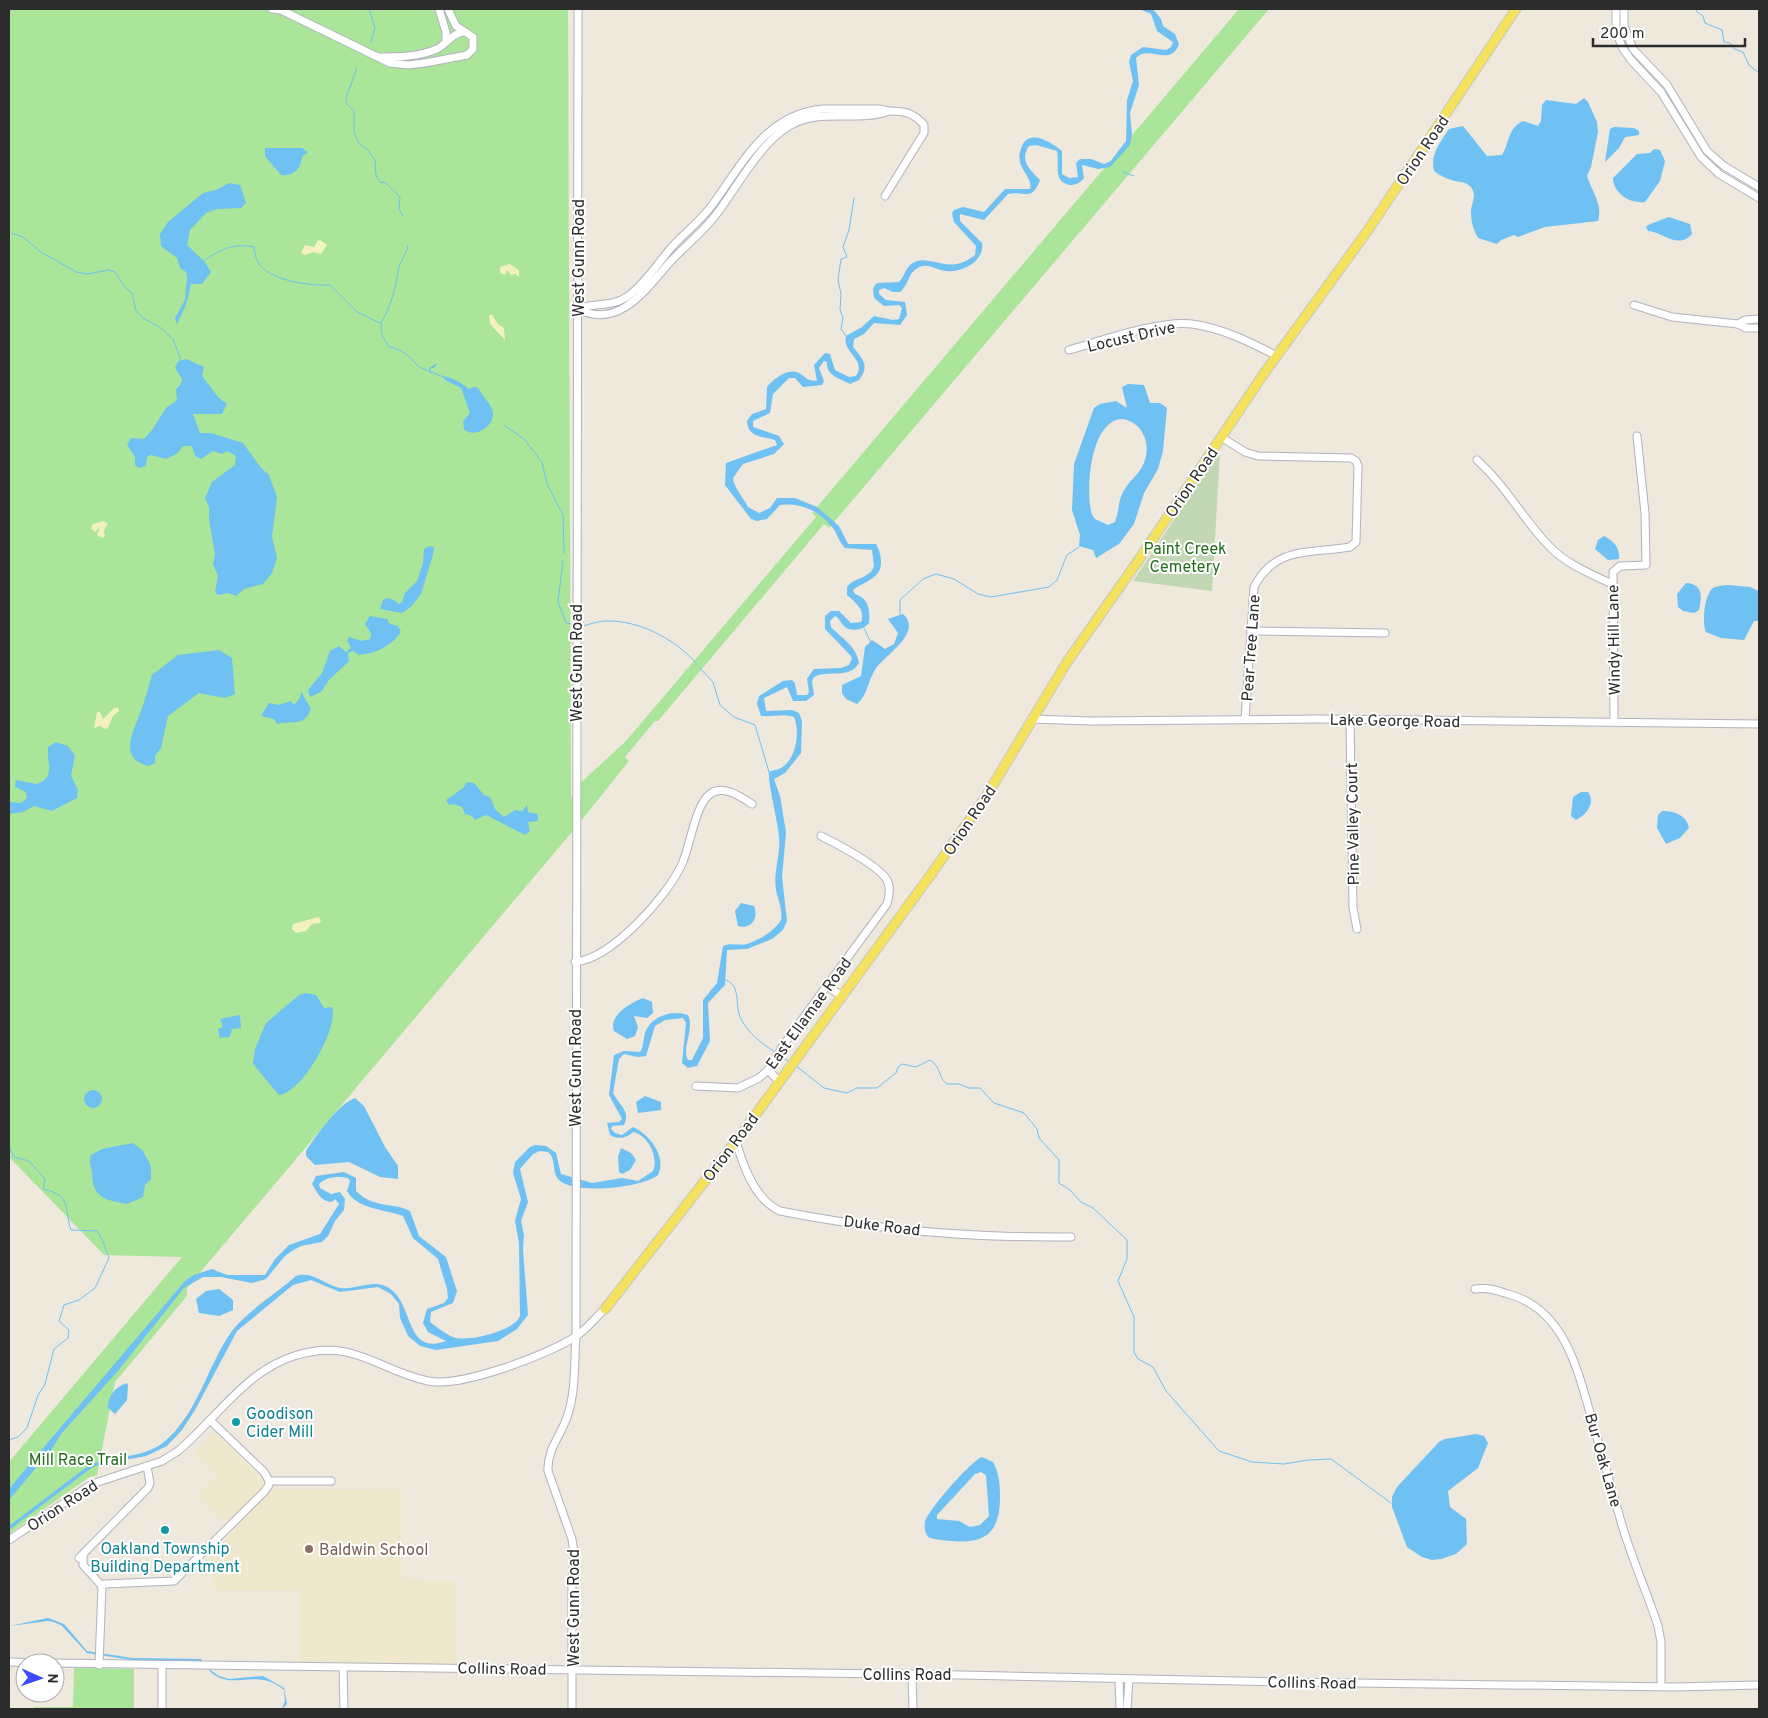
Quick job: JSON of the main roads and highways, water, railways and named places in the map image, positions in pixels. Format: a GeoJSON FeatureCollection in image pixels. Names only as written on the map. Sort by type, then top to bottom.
{"type":"FeatureCollection","features":[{"type":"Feature","properties":{"kind":"main road","name":"Orion Road"},"geometry":{"type":"LineString","coordinates":[[605,1309],[780,1082],[987,795],[1067,662],[1277,356],[1371,225],[1516,9]]}},
{"type":"Feature","properties":{"kind":"water"},"geometry":{"type":"Polygon","coordinates":[[[1139,9],[1153,9],[1161,19],[1163,26],[1175,34],[1179,44],[1171,54],[1147,53],[1141,54],[1136,58],[1139,85],[1130,113],[1132,134],[1130,145],[1110,167],[1098,169],[1082,165],[1084,178],[1074,185],[1070,185],[1064,183],[1059,176],[1057,151],[1036,145],[1029,146],[1026,151],[1025,160],[1029,168],[1040,180],[1034,191],[1027,194],[1008,194],[984,220],[960,214],[960,221],[982,243],[980,255],[976,260],[965,268],[952,271],[927,266],[920,267],[913,271],[905,287],[900,292],[893,292],[884,288],[879,290],[879,294],[886,300],[905,302],[907,315],[900,325],[874,323],[864,334],[854,339],[853,347],[862,359],[865,367],[859,380],[850,384],[838,378],[831,374],[827,367],[827,362],[824,361],[819,368],[824,381],[822,385],[803,387],[795,378],[789,378],[773,394],[770,413],[753,421],[753,427],[779,436],[784,444],[774,454],[743,464],[733,478],[737,489],[748,507],[759,513],[770,508],[777,498],[795,498],[817,507],[839,526],[848,544],[876,544],[879,549],[881,566],[876,575],[853,590],[868,605],[869,623],[860,629],[853,630],[842,624],[835,616],[830,621],[831,627],[855,651],[859,663],[855,668],[844,673],[814,677],[812,681],[814,695],[806,701],[793,701],[787,687],[764,698],[766,711],[792,710],[799,713],[802,721],[801,753],[785,773],[774,779],[780,796],[786,832],[782,877],[787,921],[783,930],[772,939],[747,949],[727,950],[725,985],[708,1003],[710,1041],[697,1066],[688,1068],[682,1063],[686,1023],[683,1018],[665,1020],[655,1026],[646,1056],[638,1057],[624,1054],[619,1059],[613,1093],[625,1112],[626,1120],[624,1125],[612,1126],[611,1129],[615,1133],[622,1135],[633,1127],[645,1135],[655,1146],[658,1153],[660,1168],[658,1175],[650,1180],[608,1188],[567,1185],[557,1177],[551,1155],[548,1152],[540,1151],[533,1154],[520,1169],[528,1202],[521,1221],[524,1235],[523,1250],[528,1315],[517,1329],[498,1341],[436,1350],[420,1346],[408,1336],[400,1318],[399,1304],[391,1294],[378,1287],[340,1292],[311,1280],[293,1285],[237,1331],[195,1410],[182,1430],[167,1446],[146,1456],[98,1465],[90,1469],[9,1530],[9,1526],[88,1466],[147,1451],[164,1442],[176,1431],[194,1404],[223,1345],[232,1331],[253,1310],[296,1276],[311,1276],[336,1287],[344,1288],[373,1284],[387,1287],[400,1300],[417,1336],[424,1342],[433,1344],[446,1341],[428,1332],[423,1323],[427,1309],[444,1303],[448,1298],[438,1259],[413,1238],[403,1216],[372,1208],[358,1202],[347,1191],[350,1181],[348,1178],[329,1178],[319,1184],[320,1188],[331,1194],[340,1192],[345,1199],[344,1210],[335,1221],[328,1236],[322,1242],[301,1246],[292,1251],[285,1256],[266,1279],[252,1283],[221,1277],[203,1277],[184,1288],[117,1372],[61,1434],[52,1449],[9,1500],[9,1489],[185,1281],[194,1275],[212,1269],[227,1275],[265,1275],[275,1259],[289,1245],[320,1234],[339,1204],[335,1199],[332,1202],[328,1202],[320,1196],[312,1184],[316,1176],[344,1172],[356,1178],[356,1191],[363,1197],[377,1203],[404,1208],[410,1211],[419,1236],[446,1257],[457,1291],[453,1303],[431,1312],[430,1322],[453,1337],[468,1338],[500,1331],[516,1321],[520,1316],[519,1243],[515,1221],[521,1199],[513,1173],[515,1162],[530,1147],[535,1145],[546,1146],[556,1153],[561,1174],[592,1183],[622,1178],[638,1181],[653,1171],[655,1159],[651,1147],[643,1137],[633,1132],[623,1138],[610,1135],[607,1123],[619,1122],[622,1119],[609,1095],[614,1055],[624,1051],[640,1052],[645,1033],[652,1022],[663,1015],[682,1013],[688,1015],[690,1020],[686,1055],[688,1060],[692,1060],[703,1038],[703,1000],[717,983],[723,946],[747,944],[757,940],[771,931],[781,920],[781,909],[775,883],[779,836],[769,772],[781,768],[791,758],[796,745],[797,730],[794,717],[786,715],[761,716],[757,704],[759,696],[783,681],[792,680],[795,683],[797,695],[807,695],[809,692],[807,679],[814,669],[841,668],[849,665],[852,659],[851,656],[825,629],[825,616],[831,611],[839,611],[851,623],[861,622],[861,610],[847,595],[847,587],[854,581],[866,576],[874,566],[872,550],[845,548],[830,524],[818,514],[804,507],[788,504],[780,505],[767,519],[757,521],[751,519],[725,485],[726,463],[777,445],[775,440],[761,437],[750,431],[747,421],[752,414],[766,409],[767,387],[777,377],[795,372],[809,380],[817,381],[814,365],[825,353],[830,354],[835,370],[849,377],[856,376],[859,365],[847,347],[846,336],[862,327],[874,316],[893,320],[899,319],[902,308],[899,305],[884,306],[874,298],[873,288],[877,283],[899,282],[908,267],[917,261],[924,260],[956,264],[975,255],[976,246],[954,222],[952,213],[954,210],[963,207],[984,212],[1005,189],[1030,189],[1029,179],[1021,166],[1020,160],[1022,146],[1026,141],[1030,138],[1041,139],[1053,144],[1062,151],[1062,174],[1069,178],[1078,177],[1076,163],[1080,159],[1091,159],[1104,164],[1111,161],[1126,141],[1127,100],[1133,81],[1129,62],[1131,55],[1143,47],[1166,50],[1171,47],[1173,42],[1157,31],[1151,14],[1139,9]]]}},
{"type":"Feature","properties":{"kind":"water"},"geometry":{"type":"Polygon","coordinates":[[[1584,98],[1588,102],[1597,122],[1598,132],[1591,167],[1587,176],[1598,204],[1598,221],[1545,227],[1518,237],[1514,235],[1501,240],[1497,244],[1478,238],[1471,218],[1473,190],[1465,183],[1453,181],[1434,171],[1433,159],[1439,144],[1449,129],[1463,126],[1487,156],[1502,155],[1511,132],[1518,124],[1523,121],[1538,126],[1541,121],[1542,105],[1546,100],[1576,104],[1584,98]]]}},
{"type":"Feature","properties":{"kind":"water"},"geometry":{"type":"Polygon","coordinates":[[[1614,127],[1634,128],[1639,131],[1639,135],[1625,137],[1619,148],[1605,162],[1610,129],[1614,127]]]}},
{"type":"Feature","properties":{"kind":"water"},"geometry":{"type":"Polygon","coordinates":[[[265,148],[302,148],[308,152],[302,157],[296,171],[289,175],[281,175],[265,156],[265,148]]]}},
{"type":"Feature","properties":{"kind":"water"},"geometry":{"type":"Polygon","coordinates":[[[1654,149],[1660,150],[1665,161],[1660,181],[1645,202],[1628,199],[1619,193],[1613,178],[1637,154],[1650,153],[1654,149]]]}},
{"type":"Feature","properties":{"kind":"water"},"geometry":{"type":"Polygon","coordinates":[[[229,183],[240,185],[246,203],[241,208],[217,209],[206,213],[190,230],[187,245],[204,261],[211,272],[202,284],[191,284],[186,305],[177,324],[175,318],[185,300],[187,277],[186,272],[180,268],[177,258],[161,246],[160,234],[168,222],[203,193],[216,190],[229,183]]]}},
{"type":"Feature","properties":{"kind":"water"},"geometry":{"type":"Polygon","coordinates":[[[1669,217],[1690,224],[1692,234],[1687,239],[1676,240],[1648,231],[1646,227],[1648,225],[1669,217]]]}},
{"type":"Feature","properties":{"kind":"water"},"geometry":{"type":"Polygon","coordinates":[[[186,359],[204,367],[202,376],[219,398],[227,404],[222,414],[193,414],[200,433],[211,433],[243,443],[262,469],[269,475],[277,497],[272,537],[277,558],[272,573],[263,584],[244,589],[236,596],[228,593],[218,595],[215,592],[218,576],[213,564],[215,554],[209,519],[209,507],[205,498],[212,482],[235,465],[236,456],[227,451],[222,454],[213,451],[201,459],[195,456],[192,446],[183,446],[178,453],[166,459],[151,455],[147,457],[146,466],[139,468],[135,465],[135,457],[127,445],[131,438],[144,439],[166,408],[177,400],[176,389],[181,384],[182,379],[175,368],[178,361],[186,359]]]}},
{"type":"Feature","properties":{"kind":"water"},"geometry":{"type":"Polygon","coordinates":[[[437,363],[435,367],[430,369],[432,374],[429,368],[437,363]]]}},
{"type":"Feature","properties":{"kind":"water"},"geometry":{"type":"Polygon","coordinates":[[[434,374],[452,378],[469,389],[478,388],[489,403],[493,413],[487,427],[473,433],[464,429],[463,421],[470,413],[461,388],[434,374]]]}},
{"type":"Feature","properties":{"kind":"water"},"geometry":{"type":"Polygon","coordinates":[[[1128,384],[1144,385],[1150,403],[1160,403],[1167,408],[1163,451],[1158,469],[1144,493],[1134,524],[1119,544],[1096,558],[1093,550],[1079,546],[1080,535],[1072,510],[1074,464],[1094,408],[1100,404],[1116,401],[1127,408],[1122,387],[1128,384]],[[1122,419],[1111,422],[1103,431],[1092,458],[1089,490],[1092,515],[1095,519],[1108,525],[1115,522],[1123,492],[1142,467],[1147,451],[1141,430],[1130,421],[1122,419]]]}},
{"type":"Feature","properties":{"kind":"water"},"geometry":{"type":"Polygon","coordinates":[[[1604,536],[1616,545],[1619,559],[1608,560],[1595,549],[1598,540],[1604,536]]]}},
{"type":"Feature","properties":{"kind":"water"},"geometry":{"type":"Polygon","coordinates":[[[429,546],[434,547],[434,551],[421,594],[411,607],[402,613],[380,609],[383,600],[388,598],[399,604],[402,602],[405,593],[417,581],[423,563],[424,549],[429,546]]]}},
{"type":"Feature","properties":{"kind":"water"},"geometry":{"type":"Polygon","coordinates":[[[1686,583],[1696,586],[1700,592],[1699,610],[1694,613],[1683,611],[1678,607],[1677,594],[1686,583]]]}},
{"type":"Feature","properties":{"kind":"water"},"geometry":{"type":"Polygon","coordinates":[[[1729,585],[1750,587],[1759,591],[1759,621],[1754,621],[1744,640],[1721,638],[1706,632],[1704,616],[1710,592],[1715,587],[1729,585]]]}},
{"type":"Feature","properties":{"kind":"water"},"geometry":{"type":"Polygon","coordinates":[[[903,614],[908,621],[909,629],[900,644],[879,664],[860,701],[857,704],[846,699],[842,693],[842,685],[861,676],[865,647],[872,640],[885,649],[894,644],[898,633],[888,619],[903,614]]]}},
{"type":"Feature","properties":{"kind":"water"},"geometry":{"type":"Polygon","coordinates":[[[370,616],[387,619],[390,624],[398,626],[401,632],[388,645],[372,653],[359,655],[353,651],[348,653],[349,661],[329,680],[321,692],[310,697],[308,690],[322,673],[330,651],[339,646],[346,652],[351,648],[347,640],[349,637],[362,641],[370,639],[371,633],[365,624],[370,616]]]}},
{"type":"Feature","properties":{"kind":"water"},"geometry":{"type":"Polygon","coordinates":[[[219,650],[232,658],[235,694],[225,698],[199,693],[168,716],[161,748],[155,756],[155,763],[149,766],[139,762],[133,757],[130,750],[130,742],[152,675],[178,655],[219,650]]]}},
{"type":"Feature","properties":{"kind":"water"},"geometry":{"type":"Polygon","coordinates":[[[301,691],[311,709],[305,719],[277,724],[274,719],[261,716],[269,703],[278,705],[291,701],[294,705],[300,698],[301,691]]]}},
{"type":"Feature","properties":{"kind":"water"},"geometry":{"type":"Polygon","coordinates":[[[56,742],[68,746],[75,756],[71,776],[78,790],[77,798],[52,811],[34,806],[23,812],[9,814],[9,802],[21,803],[27,798],[26,792],[15,787],[16,780],[36,784],[46,778],[49,769],[48,747],[56,742]]]}},
{"type":"Feature","properties":{"kind":"water"},"geometry":{"type":"Polygon","coordinates":[[[467,782],[474,783],[484,795],[490,797],[495,809],[504,817],[515,810],[522,811],[527,805],[528,812],[538,814],[538,821],[528,822],[530,831],[525,835],[486,815],[475,820],[472,816],[465,814],[462,807],[453,804],[449,805],[446,800],[463,788],[467,782]]]}},
{"type":"Feature","properties":{"kind":"water"},"geometry":{"type":"Polygon","coordinates":[[[1581,792],[1588,792],[1591,800],[1586,812],[1576,820],[1571,816],[1573,797],[1581,792]]]}},
{"type":"Feature","properties":{"kind":"water"},"geometry":{"type":"Polygon","coordinates":[[[1662,811],[1671,812],[1683,817],[1689,828],[1680,838],[1666,844],[1657,828],[1658,815],[1662,811]]]}},
{"type":"Feature","properties":{"kind":"water"},"geometry":{"type":"Polygon","coordinates":[[[741,903],[754,906],[755,910],[753,922],[743,927],[738,926],[735,911],[741,903]]]}},
{"type":"Feature","properties":{"kind":"water"},"geometry":{"type":"Polygon","coordinates":[[[306,993],[316,995],[324,1008],[332,1007],[333,1017],[330,1029],[317,1058],[308,1072],[288,1092],[279,1095],[253,1064],[255,1049],[266,1023],[299,995],[306,993]]]}},
{"type":"Feature","properties":{"kind":"water"},"geometry":{"type":"Polygon","coordinates":[[[643,998],[652,1002],[653,1013],[647,1018],[634,1016],[638,1027],[635,1036],[627,1039],[614,1031],[614,1020],[621,1011],[643,998]]]}},
{"type":"Feature","properties":{"kind":"water"},"geometry":{"type":"Polygon","coordinates":[[[240,1015],[241,1028],[232,1029],[230,1037],[220,1038],[218,1029],[223,1027],[220,1019],[240,1015]]]}},
{"type":"Feature","properties":{"kind":"water"},"geometry":{"type":"Polygon","coordinates":[[[89,1090],[97,1090],[102,1095],[100,1106],[89,1108],[84,1103],[84,1095],[89,1090]]]}},
{"type":"Feature","properties":{"kind":"water"},"geometry":{"type":"Polygon","coordinates":[[[645,1096],[661,1102],[661,1110],[638,1113],[636,1102],[645,1096]]]}},
{"type":"Feature","properties":{"kind":"water"},"geometry":{"type":"Polygon","coordinates":[[[355,1098],[364,1106],[385,1147],[398,1166],[398,1179],[380,1177],[349,1162],[315,1165],[306,1156],[306,1151],[328,1121],[348,1101],[355,1098]]]}},
{"type":"Feature","properties":{"kind":"water"},"geometry":{"type":"Polygon","coordinates":[[[133,1143],[143,1151],[151,1166],[151,1179],[145,1185],[143,1197],[127,1204],[102,1197],[95,1189],[93,1183],[90,1163],[91,1155],[102,1149],[133,1143]]]}},
{"type":"Feature","properties":{"kind":"water"},"geometry":{"type":"Polygon","coordinates":[[[621,1148],[631,1153],[636,1160],[630,1170],[622,1174],[619,1172],[618,1157],[621,1148]]]}},
{"type":"Feature","properties":{"kind":"water"},"geometry":{"type":"Polygon","coordinates":[[[219,1289],[233,1300],[233,1310],[219,1316],[199,1313],[196,1299],[206,1291],[219,1289]]]}},
{"type":"Feature","properties":{"kind":"water"},"geometry":{"type":"Polygon","coordinates":[[[127,1383],[127,1400],[115,1414],[108,1408],[109,1400],[116,1389],[127,1383]]]}},
{"type":"Feature","properties":{"kind":"water"},"geometry":{"type":"Polygon","coordinates":[[[1476,1434],[1484,1436],[1488,1443],[1478,1468],[1448,1491],[1450,1507],[1466,1519],[1467,1544],[1456,1554],[1441,1559],[1432,1560],[1422,1557],[1407,1547],[1392,1507],[1392,1497],[1397,1487],[1439,1442],[1445,1439],[1476,1434]]]}},
{"type":"Feature","properties":{"kind":"water"},"geometry":{"type":"Polygon","coordinates":[[[982,1457],[993,1462],[998,1474],[1000,1496],[994,1527],[982,1538],[974,1540],[951,1541],[928,1537],[925,1531],[925,1522],[933,1508],[951,1486],[982,1457]],[[981,1472],[975,1474],[937,1515],[937,1519],[959,1521],[970,1527],[980,1525],[989,1516],[986,1475],[981,1472]]]}},
{"type":"Feature","properties":{"kind":"water"},"geometry":{"type":"Polygon","coordinates":[[[48,1618],[64,1624],[87,1651],[132,1658],[201,1659],[209,1669],[219,1676],[229,1679],[263,1676],[284,1688],[287,1704],[282,1709],[285,1701],[284,1690],[272,1683],[251,1679],[231,1680],[221,1678],[211,1672],[201,1661],[132,1660],[87,1653],[62,1626],[54,1622],[48,1621],[9,1626],[48,1618]]]}},
{"type":"Feature","properties":{"kind":"waterway"},"geometry":{"type":"LineString","coordinates":[[369,9],[375,28],[371,42]]}},
{"type":"Feature","properties":{"kind":"waterway"},"geometry":{"type":"LineString","coordinates":[[1697,9],[1696,11],[1703,16],[1705,23],[1722,30],[1724,42],[1730,43],[1734,49],[1743,52],[1749,65],[1759,73]]}},
{"type":"Feature","properties":{"kind":"waterway"},"geometry":{"type":"LineString","coordinates":[[357,68],[346,98],[346,103],[354,111],[354,132],[359,144],[366,148],[375,160],[376,175],[380,182],[386,183],[400,197],[399,209],[403,216]]}},
{"type":"Feature","properties":{"kind":"waterway"},"geometry":{"type":"LineString","coordinates":[[1123,172],[1134,176]]}},
{"type":"Feature","properties":{"kind":"waterway"},"geometry":{"type":"LineString","coordinates":[[846,336],[841,329],[843,317],[840,310],[841,294],[838,280],[841,259],[847,257],[843,247],[849,230],[854,198]]}},
{"type":"Feature","properties":{"kind":"waterway"},"geometry":{"type":"LineString","coordinates":[[12,233],[23,237],[41,252],[76,272],[88,274],[108,270],[115,272],[124,286],[132,293],[136,311],[143,318],[161,328],[173,339],[181,360]]}},
{"type":"Feature","properties":{"kind":"waterway"},"geometry":{"type":"LineString","coordinates":[[408,245],[399,268],[392,298],[381,323],[382,335],[389,347],[405,353],[421,368],[439,375]]}},
{"type":"Feature","properties":{"kind":"waterway"},"geometry":{"type":"LineString","coordinates":[[204,261],[228,248],[240,246],[254,247],[258,262],[271,274],[291,281],[330,285],[357,312],[380,323]]}},
{"type":"Feature","properties":{"kind":"waterway"},"geometry":{"type":"LineString","coordinates":[[504,425],[524,439],[542,462],[547,484],[563,515],[564,553]]}},
{"type":"Feature","properties":{"kind":"waterway"},"geometry":{"type":"LineString","coordinates":[[900,614],[900,600],[923,579],[936,574],[954,579],[978,594],[991,597],[1049,587],[1057,580],[1067,555],[1079,547]]}},
{"type":"Feature","properties":{"kind":"waterway"},"geometry":{"type":"LineString","coordinates":[[563,561],[558,602],[566,623],[571,624]]}},
{"type":"Feature","properties":{"kind":"waterway"},"geometry":{"type":"LineString","coordinates":[[583,626],[606,621],[631,624],[667,639],[678,646],[696,663]]}},
{"type":"Feature","properties":{"kind":"waterway"},"geometry":{"type":"LineString","coordinates":[[864,628],[871,643]]}},
{"type":"Feature","properties":{"kind":"waterway"},"geometry":{"type":"LineString","coordinates":[[700,668],[713,682],[720,705],[734,717],[755,725],[769,772]]}},
{"type":"Feature","properties":{"kind":"waterway"},"geometry":{"type":"LineString","coordinates":[[726,980],[734,987],[739,1014],[744,1024],[756,1038],[775,1052]]}},
{"type":"Feature","properties":{"kind":"waterway"},"geometry":{"type":"LineString","coordinates":[[780,1056],[790,1062]]}},
{"type":"Feature","properties":{"kind":"waterway"},"geometry":{"type":"LineString","coordinates":[[795,1065],[824,1088],[847,1093],[857,1088],[877,1088],[896,1073],[898,1067],[902,1064],[916,1067],[930,1060],[937,1067],[942,1079],[947,1084],[980,1088],[994,1103],[1024,1113],[1037,1129],[1039,1138],[1059,1160],[1059,1183],[1070,1190],[1081,1202],[1093,1208],[1127,1240],[1127,1259],[1118,1281],[1134,1317],[1134,1352],[1138,1359],[1153,1367],[1166,1391],[1219,1451],[1252,1462],[1284,1464],[1331,1459],[1391,1503]]}},
{"type":"Feature","properties":{"kind":"waterway"},"geometry":{"type":"LineString","coordinates":[[9,1146],[14,1157],[29,1161],[45,1179],[43,1189],[59,1195],[63,1200],[66,1205],[71,1230],[97,1231],[109,1258],[95,1288],[79,1300],[64,1305],[59,1321],[69,1330],[68,1338],[54,1349],[45,1384],[38,1395],[27,1428],[18,1437],[9,1440]]}},
{"type":"Feature","properties":{"kind":"place","name":"Goodison Cider Mill"},"geometry":{"type":"Point","coordinates":[236,1422]}},
{"type":"Feature","properties":{"kind":"place","name":"Oakland Township Building Department"},"geometry":{"type":"Point","coordinates":[165,1530]}},
{"type":"Feature","properties":{"kind":"place","name":"Baldwin School"},"geometry":{"type":"Point","coordinates":[309,1549]}},
{"type":"Feature","properties":{"kind":"park label","name":"Paint Creek Cemetery"},"geometry":{"type":"Point","coordinates":[1185,557]}},
{"type":"Feature","properties":{"kind":"park label","name":"Mill Race Trail"},"geometry":{"type":"Point","coordinates":[78,1459]}}]}
